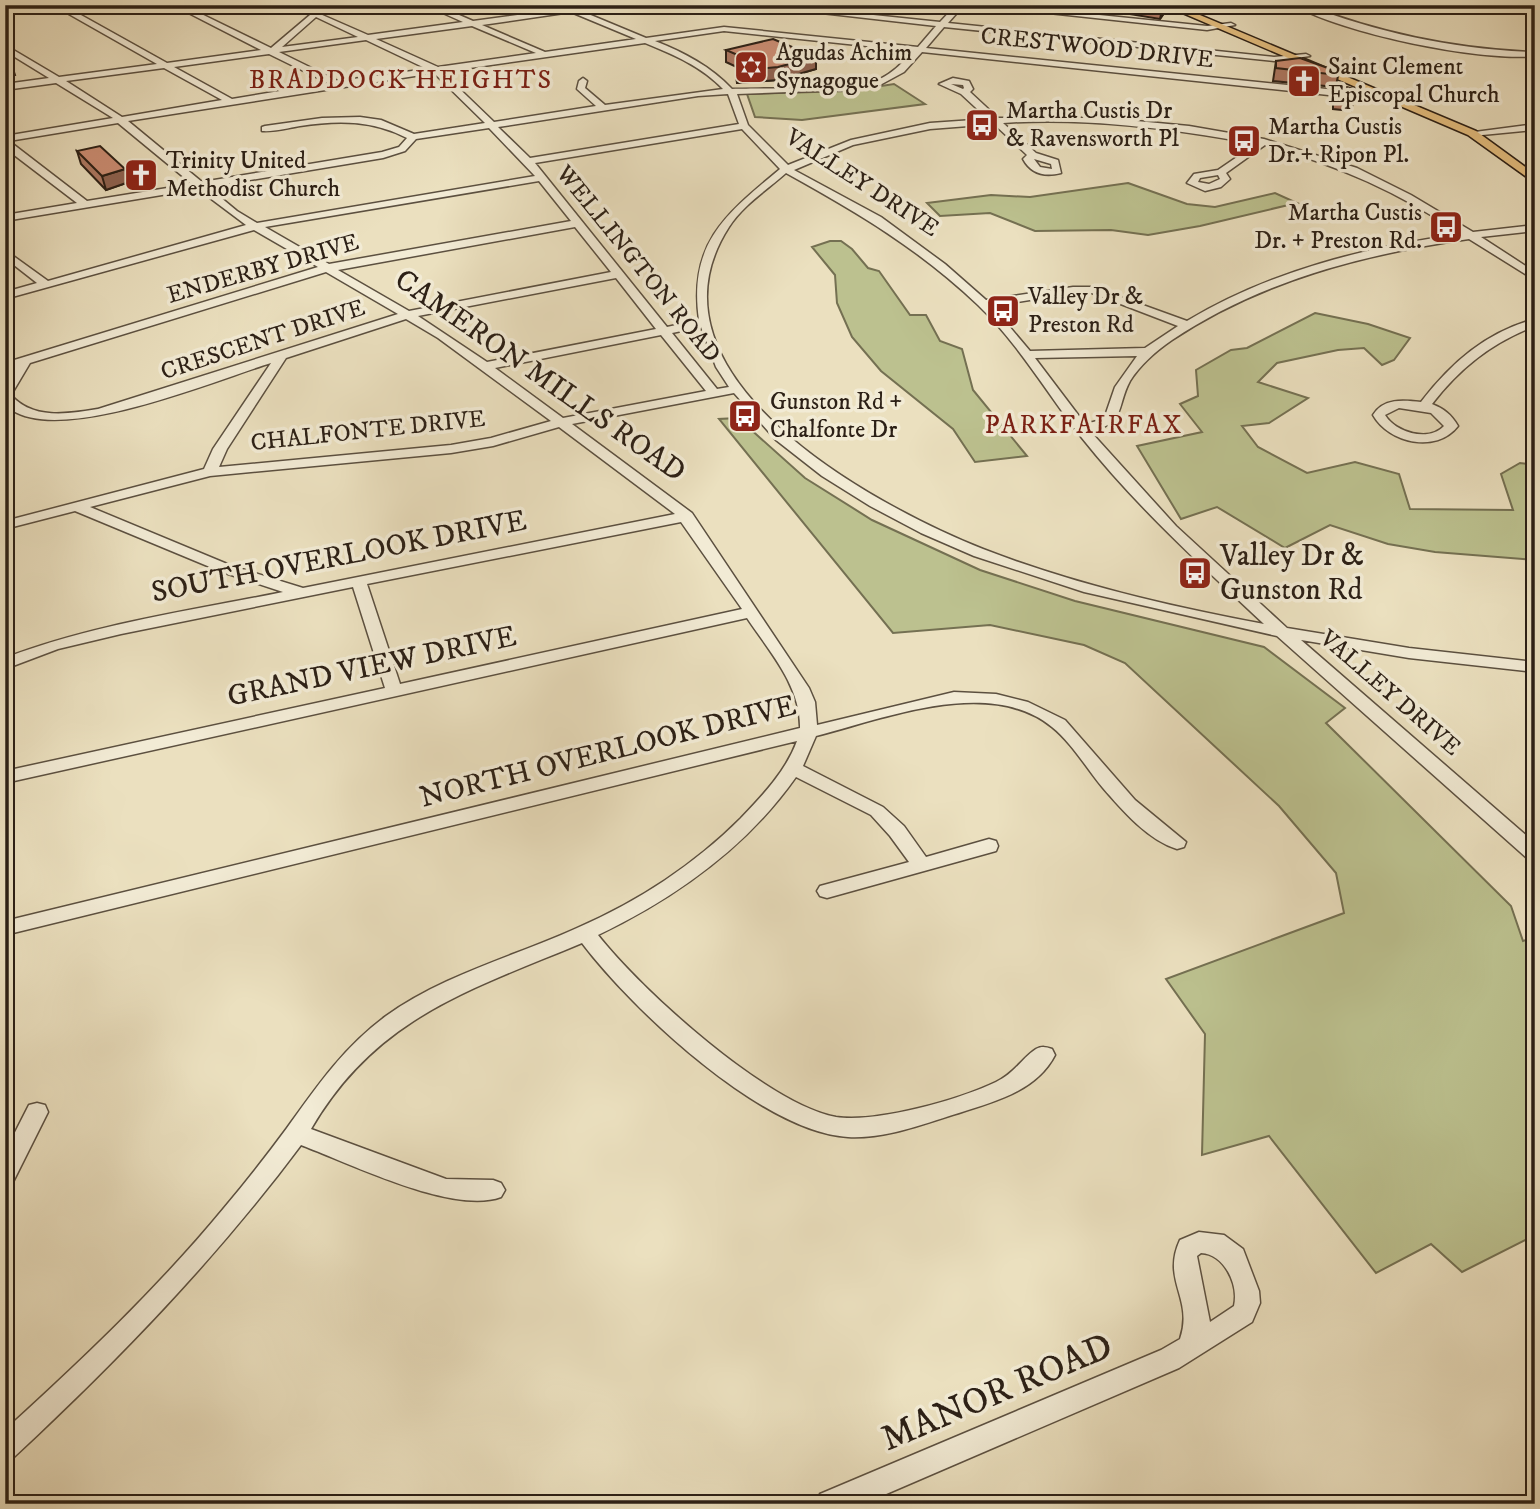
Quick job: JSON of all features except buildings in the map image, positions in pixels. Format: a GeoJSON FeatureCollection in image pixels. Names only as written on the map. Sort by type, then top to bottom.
{"type":"FeatureCollection","features":[{"type":"Feature","properties":{"kind":"main road"},"geometry":{"type":"LineString","coordinates":[[1168,5],[1396,94],[1480,135],[1535,180]]}},
{"type":"Feature","properties":{"kind":"main road"},"geometry":{"type":"LineString","coordinates":[[1182,5],[1225,26]]}},
{"type":"Feature","properties":{"kind":"main road"},"geometry":{"type":"LineString","coordinates":[[1300,57],[1382,95],[1480,135],[1497,138],[1535,166]]}},
{"type":"Feature","properties":{"kind":"street"},"geometry":{"type":"LineString","coordinates":[[57,5],[228,100]]}},
{"type":"Feature","properties":{"kind":"street"},"geometry":{"type":"LineString","coordinates":[[177,5],[337,84]]}},
{"type":"Feature","properties":{"kind":"street"},"geometry":{"type":"LineString","coordinates":[[295,5],[435,69]]}},
{"type":"Feature","properties":{"kind":"street"},"geometry":{"type":"LineString","coordinates":[[272,50],[324,5]]}},
{"type":"Feature","properties":{"kind":"street"},"geometry":{"type":"LineString","coordinates":[[429,5],[544,54]]}},
{"type":"Feature","properties":{"kind":"street"},"geometry":{"type":"LineString","coordinates":[[560,5],[695,62],[731,91]]}},
{"type":"Feature","properties":{"kind":"street"},"geometry":{"type":"LineString","coordinates":[[5,87],[608,5]]}},
{"type":"Feature","properties":{"kind":"street"},"geometry":{"type":"LineString","coordinates":[[754,5],[1300,57]]}},
{"type":"Feature","properties":{"kind":"street"},"geometry":{"type":"LineString","coordinates":[[265,129],[352,119],[387,123],[413,137],[602,107],[731,91],[840,87],[880,82],[897,74],[960,5]]}},
{"type":"Feature","properties":{"kind":"street"},"geometry":{"type":"LineString","coordinates":[[977,5],[1225,26]]}},
{"type":"Feature","properties":{"kind":"street"},"geometry":{"type":"LineString","coordinates":[[1298,5],[1387,36],[1475,51],[1529,64]]}},
{"type":"Feature","properties":{"kind":"street","name":"CRESTWOOD DRIVE"},"geometry":{"type":"LineString","coordinates":[[5,141],[118,118],[228,100],[730,29],[1366,96],[1396,94]]}},
{"type":"Feature","properties":{"kind":"street","name":"CAMERON MILLS ROAD"},"geometry":{"type":"LineString","coordinates":[[5,47],[118,118],[233,213],[407,315],[487,366],[687,516],[801,688],[810,708],[808,732],[794,769],[749,825],[708,859],[647,900],[585,933],[462,983],[408,1012],[346,1064],[223,1226],[155,1303],[5,1448]]}},
{"type":"Feature","properties":{"kind":"street"},"geometry":{"type":"LineString","coordinates":[[1475,51],[1534,54]]}},
{"type":"Feature","properties":{"kind":"street"},"geometry":{"type":"LineString","coordinates":[[1529,64],[1520,57],[1534,54]]}},
{"type":"Feature","properties":{"kind":"street","name":"WELLINGTON ROAD"},"geometry":{"type":"LineString","coordinates":[[435,69],[528,161],[714,393]]}},
{"type":"Feature","properties":{"kind":"street"},"geometry":{"type":"LineString","coordinates":[[583,81],[582,89],[602,107]]}},
{"type":"Feature","properties":{"kind":"street","name":"VALLEY DRIVE"},"geometry":{"type":"LineString","coordinates":[[731,91],[744,126],[786,169],[908,239],[984,304],[1148,506],[1284,634],[1535,854]]}},
{"type":"Feature","properties":{"kind":"street"},"geometry":{"type":"LineString","coordinates":[[964,92],[1033,155]]}},
{"type":"Feature","properties":{"kind":"street"},"geometry":{"type":"LineString","coordinates":[[1535,277],[1428,208],[1326,159],[1264,142],[1139,122],[1077,119],[994,120],[915,129],[866,139],[786,169],[743,202],[719,233],[705,267],[704,323],[736,389],[768,426],[834,479],[879,506],[940,536],[1033,572],[1210,618],[1284,634],[1350,644],[1535,667]]}},
{"type":"Feature","properties":{"kind":"street"},"geometry":{"type":"LineString","coordinates":[[528,161],[744,126]]}},
{"type":"Feature","properties":{"kind":"street"},"geometry":{"type":"LineString","coordinates":[[1480,135],[1535,127]]}},
{"type":"Feature","properties":{"kind":"street"},"geometry":{"type":"LineString","coordinates":[[1497,138],[1535,134]]}},
{"type":"Feature","properties":{"kind":"street"},"geometry":{"type":"LineString","coordinates":[[5,218],[383,155],[402,149],[413,137]]}},
{"type":"Feature","properties":{"kind":"street"},"geometry":{"type":"LineString","coordinates":[[5,141],[87,206]]}},
{"type":"Feature","properties":{"kind":"street"},"geometry":{"type":"LineString","coordinates":[[1221,172],[1264,142]]}},
{"type":"Feature","properties":{"kind":"street"},"geometry":{"type":"LineString","coordinates":[[5,296],[255,226],[542,178]]}},
{"type":"Feature","properties":{"kind":"street","name":"ENDERBY DRIVE"},"geometry":{"type":"LineString","coordinates":[[5,368],[328,268],[578,223]]}},
{"type":"Feature","properties":{"kind":"street"},"geometry":{"type":"LineString","coordinates":[[1082,428],[1100,425],[1110,418],[1126,377],[1148,352],[1187,325],[1254,290],[1313,269],[1376,252],[1469,235],[1535,228]]}},
{"type":"Feature","properties":{"kind":"street"},"geometry":{"type":"LineString","coordinates":[[5,253],[44,284]]}},
{"type":"Feature","properties":{"kind":"street","name":"CRESCENT DRIVE"},"geometry":{"type":"LineString","coordinates":[[25,362],[9,384],[5,395],[9,401],[24,411],[67,417],[131,405],[407,315],[620,274]]}},
{"type":"Feature","properties":{"kind":"street"},"geometry":{"type":"LineString","coordinates":[[984,304],[1073,290],[1093,290],[1187,325]]}},
{"type":"Feature","properties":{"kind":"street"},"geometry":{"type":"LineString","coordinates":[[1424,406],[1442,381],[1469,354],[1495,338],[1535,322]]}},
{"type":"Feature","properties":{"kind":"street"},"geometry":{"type":"LineString","coordinates":[[487,366],[704,323]]}},
{"type":"Feature","properties":{"kind":"street"},"geometry":{"type":"LineString","coordinates":[[1027,355],[1148,352]]}},
{"type":"Feature","properties":{"kind":"street"},"geometry":{"type":"LineString","coordinates":[[210,472],[220,449],[281,356]]}},
{"type":"Feature","properties":{"kind":"street","name":"CHALFONTE DRIVE"},"geometry":{"type":"LineString","coordinates":[[5,525],[210,472],[451,449],[493,442],[562,422],[736,389]]}},
{"type":"Feature","properties":{"kind":"street"},"geometry":{"type":"LineString","coordinates":[[1397,404],[1424,406],[1446,417],[1451,426],[1448,431],[1432,437],[1407,435],[1387,426],[1379,415],[1388,406],[1397,404]]}},
{"type":"Feature","properties":{"kind":"street"},"geometry":{"type":"LineString","coordinates":[[77,507],[227,569],[303,594]]}},
{"type":"Feature","properties":{"kind":"street","name":"SOUTH OVERLOOK DRIVE"},"geometry":{"type":"LineString","coordinates":[[5,664],[80,638],[687,516]]}},
{"type":"Feature","properties":{"kind":"street"},"geometry":{"type":"LineString","coordinates":[[359,583],[394,691]]}},
{"type":"Feature","properties":{"kind":"street"},"geometry":{"type":"LineString","coordinates":[[1210,618],[1225,615],[1236,608],[1230,584]]}},
{"type":"Feature","properties":{"kind":"street","name":"GRAND VIEW DRIVE"},"geometry":{"type":"LineString","coordinates":[[5,777],[751,612]]}},
{"type":"Feature","properties":{"kind":"street"},"geometry":{"type":"LineString","coordinates":[[1350,644],[1338,653],[1336,661],[1356,698]]}},
{"type":"Feature","properties":{"kind":"street","name":"NORTH OVERLOOK DRIVE"},"geometry":{"type":"LineString","coordinates":[[5,928],[954,697],[998,698],[1028,706],[1059,724],[1140,815],[1160,833],[1177,842]]}},
{"type":"Feature","properties":{"kind":"street"},"geometry":{"type":"LineString","coordinates":[[794,769],[877,811],[897,831],[922,866]]}},
{"type":"Feature","properties":{"kind":"street"},"geometry":{"type":"LineString","coordinates":[[827,891],[989,846]]}},
{"type":"Feature","properties":{"kind":"street"},"geometry":{"type":"LineString","coordinates":[[585,933],[614,970],[653,1006],[761,1094],[799,1115],[832,1126],[854,1128],[897,1123],[1001,1090],[1025,1078],[1044,1055]]}},
{"type":"Feature","properties":{"kind":"street"},"geometry":{"type":"LineString","coordinates":[[5,1175],[37,1112]]}},
{"type":"Feature","properties":{"kind":"street"},"geometry":{"type":"LineString","coordinates":[[296,1133],[446,1189],[493,1190]]}},
{"type":"Feature","properties":{"kind":"street","name":"MANOR ROAD"},"geometry":{"type":"LineString","coordinates":[[830,1504],[1170,1359],[1191,1346]]}},
{"type":"Feature","properties":{"kind":"green space"},"geometry":{"type":"Polygon","coordinates":[[[894,84],[925,104],[802,120],[755,117],[747,94],[849,91],[894,84]]]}},
{"type":"Feature","properties":{"kind":"green space"},"geometry":{"type":"Polygon","coordinates":[[[1128,183],[1187,204],[1215,207],[1275,193],[1297,203],[1200,226],[1148,235],[1111,230],[1035,231],[990,213],[940,216],[927,203],[991,195],[1030,197],[1128,183]]]}},
{"type":"Feature","properties":{"kind":"green space"},"geometry":{"type":"Polygon","coordinates":[[[830,241],[841,241],[852,249],[868,268],[879,271],[910,315],[926,315],[940,341],[962,349],[973,390],[1027,456],[975,462],[953,429],[881,371],[852,337],[837,303],[835,275],[812,247],[830,241]]]}},
{"type":"Feature","properties":{"kind":"green space"},"geometry":{"type":"Polygon","coordinates":[[[1315,313],[1368,324],[1410,338],[1394,360],[1382,365],[1364,348],[1338,350],[1277,363],[1258,382],[1308,398],[1269,423],[1242,426],[1258,447],[1307,473],[1355,462],[1399,474],[1410,509],[1513,510],[1501,474],[1520,463],[1535,465],[1535,560],[1435,552],[1388,544],[1330,525],[1285,548],[1217,507],[1181,519],[1137,446],[1202,432],[1180,404],[1198,396],[1196,370],[1231,350],[1247,348],[1315,313]]]}},
{"type":"Feature","properties":{"kind":"green space"},"geometry":{"type":"Polygon","coordinates":[[[738,418],[805,478],[872,520],[980,570],[1075,601],[1264,647],[1345,708],[1326,723],[1511,906],[1523,941],[1535,937],[1535,1235],[1462,1272],[1431,1244],[1376,1273],[1269,1136],[1202,1155],[1205,1034],[1166,979],[1344,913],[1336,873],[1279,806],[1125,663],[1084,645],[990,625],[893,633],[719,419],[738,418]]]}},
{"type":"Feature","properties":{"kind":"place","name":"Agudas Achim Synagogue"},"geometry":{"type":"Point","coordinates":[751,67]}},
{"type":"Feature","properties":{"kind":"place","name":"Saint Clement Episcopal Church"},"geometry":{"type":"Point","coordinates":[1304,81]}},
{"type":"Feature","properties":{"kind":"place","name":"Martha Custis Dr & Ravensworth Pl"},"geometry":{"type":"Point","coordinates":[982,125]}},
{"type":"Feature","properties":{"kind":"place","name":"Martha Custis Dr.+ Ripon Pl."},"geometry":{"type":"Point","coordinates":[1244,141]}},
{"type":"Feature","properties":{"kind":"place","name":"Trinity United Methodist Church"},"geometry":{"type":"Point","coordinates":[141,175]}},
{"type":"Feature","properties":{"kind":"place","name":"Martha Custis Dr. + Preston Rd."},"geometry":{"type":"Point","coordinates":[1446,227]}},
{"type":"Feature","properties":{"kind":"place","name":"Valley Dr & Preston Rd"},"geometry":{"type":"Point","coordinates":[1003,311]}},
{"type":"Feature","properties":{"kind":"place","name":"Gunston Rd + Chalfonte Dr"},"geometry":{"type":"Point","coordinates":[745,416]}},
{"type":"Feature","properties":{"kind":"place","name":"Valley Dr & Gunston Rd"},"geometry":{"type":"Point","coordinates":[1195,573]}},
{"type":"Feature","properties":{"kind":"district","name":"BRADDOCK HEIGHTS"},"geometry":{"type":"Point","coordinates":[401,80]}},
{"type":"Feature","properties":{"kind":"district","name":"PARKFAIRFAX"},"geometry":{"type":"Point","coordinates":[1084,425]}}]}
